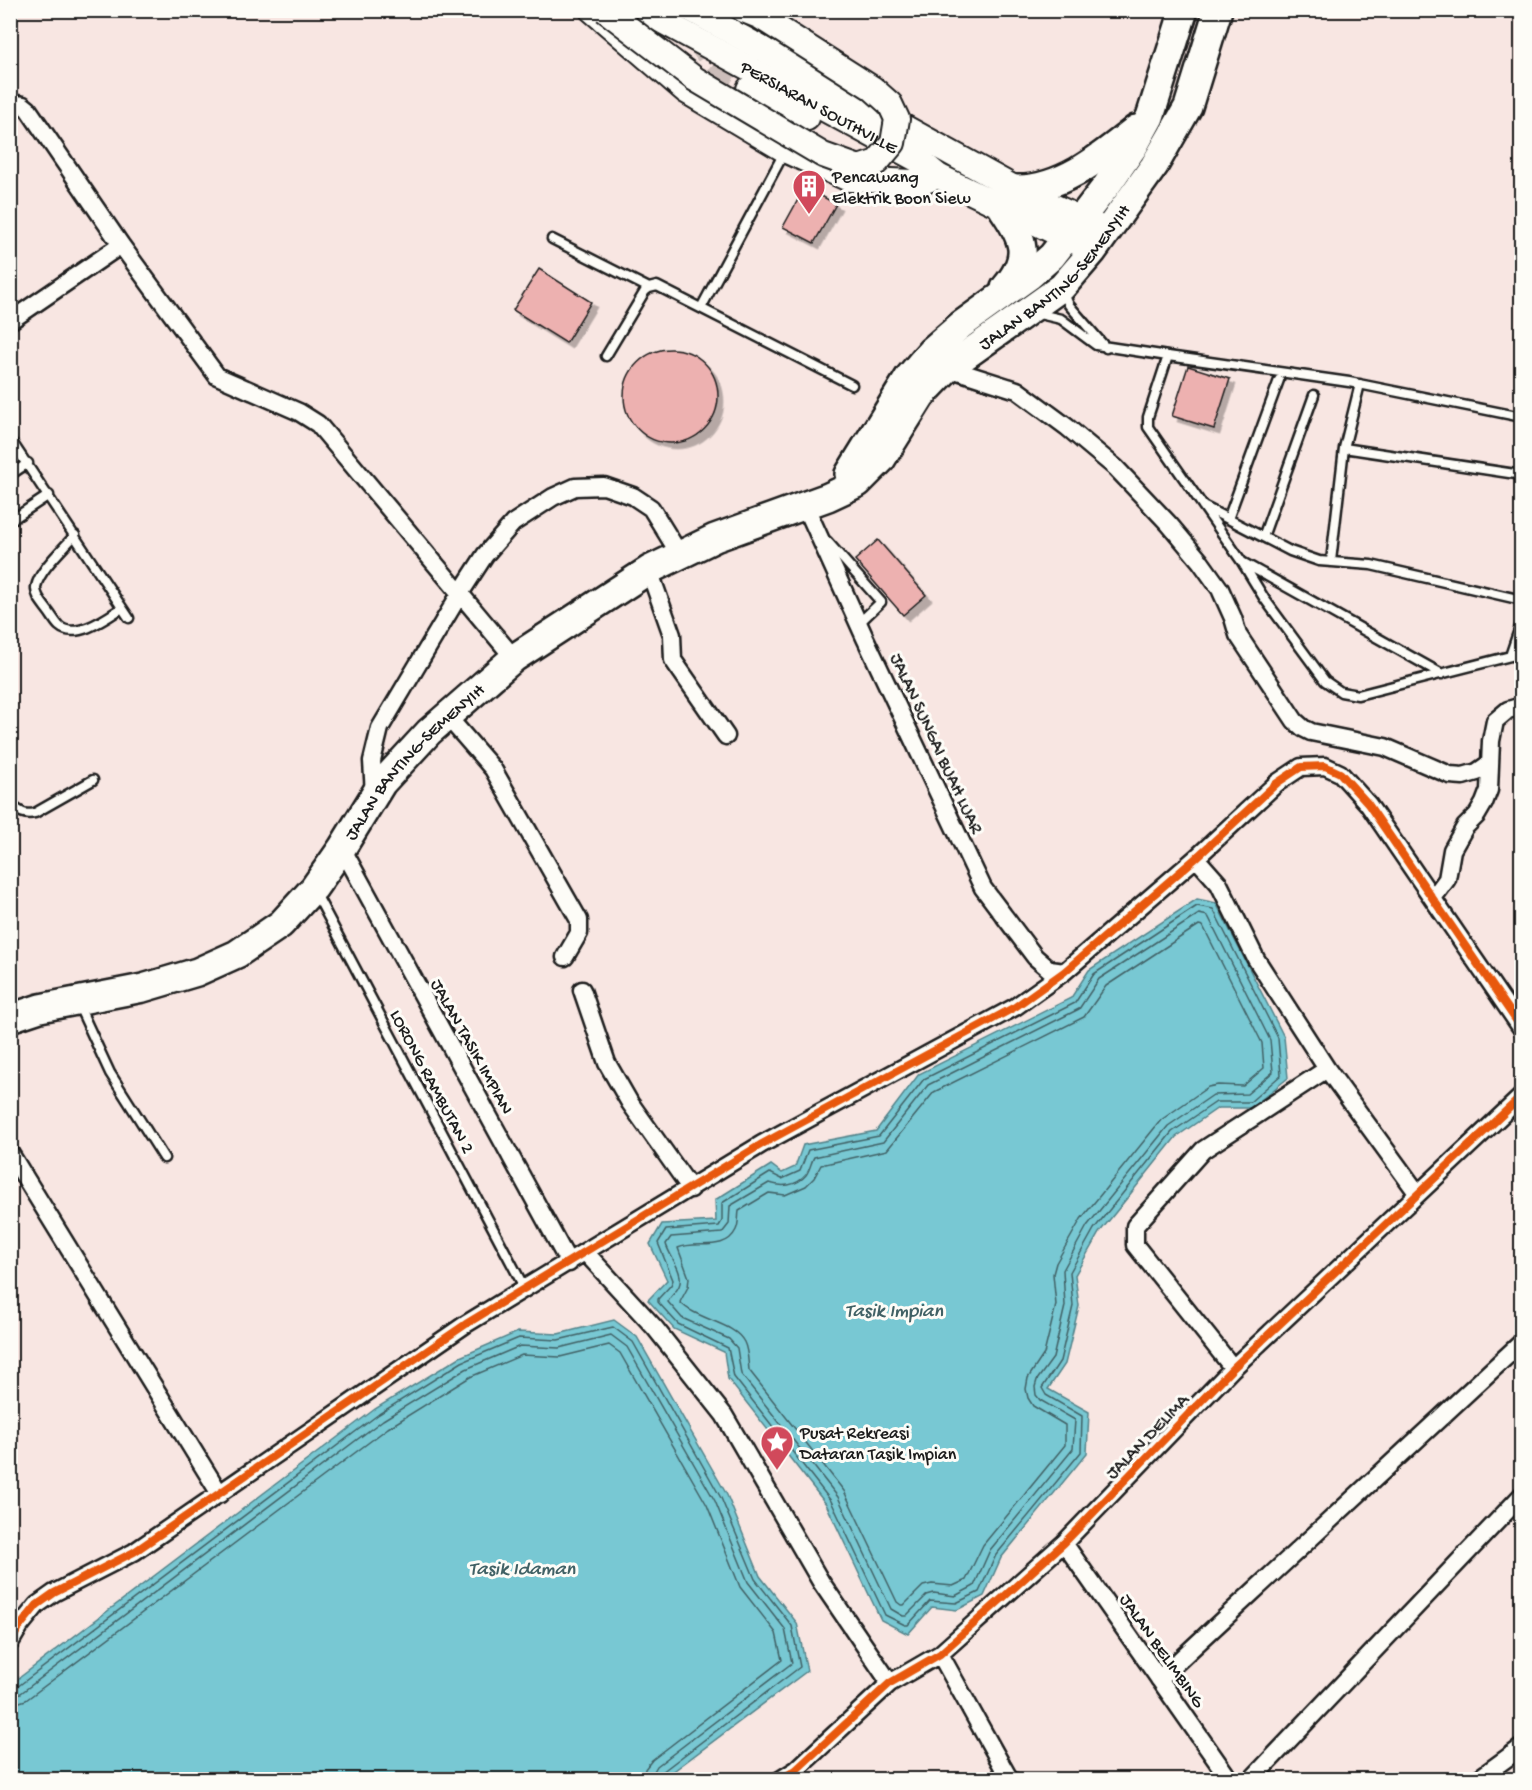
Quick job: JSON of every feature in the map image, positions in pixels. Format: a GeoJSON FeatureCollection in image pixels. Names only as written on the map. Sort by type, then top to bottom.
{"type":"FeatureCollection","features":[{"type":"Feature","properties":{"kind":"main road"},"geometry":{"type":"LineString","coordinates":[[592,10],[686,91],[785,150],[849,179],[913,182],[925,181],[938,176]]}},
{"type":"Feature","properties":{"kind":"main road"},"geometry":{"type":"LineString","coordinates":[[605,10],[695,79],[823,155],[859,168],[877,162],[893,143],[897,119],[890,104],[872,88],[759,16],[744,10]]}},
{"type":"Feature","properties":{"kind":"main road","name":"PERSIARAN SOUTHVILLE"},"geometry":{"type":"LineString","coordinates":[[642,10],[920,161],[938,176],[1010,199]]}},
{"type":"Feature","properties":{"kind":"main road","name":"PERSIARAN SOUTHVILLE"},"geometry":{"type":"LineString","coordinates":[[692,10],[1010,199],[1100,241]]}},
{"type":"Feature","properties":{"kind":"main road","name":"JALAN BANTING-SEMENYIH"},"geometry":{"type":"LineString","coordinates":[[816,501],[854,468],[909,377],[931,351],[1029,276],[1052,256],[1075,229],[1134,146],[1150,117],[1184,10]]}},
{"type":"Feature","properties":{"kind":"main road","name":"JALAN BANTING-SEMENYIH"},"geometry":{"type":"LineString","coordinates":[[10,1018],[40,1008],[143,988],[197,972],[237,954],[281,924],[314,888],[342,848],[374,795],[429,732],[514,658],[649,570],[715,538],[858,483],[881,460],[921,396],[948,368],[1062,287],[1100,241],[1154,166],[1188,107],[1218,10]]}},
{"type":"Feature","properties":{"kind":"main road"},"geometry":{"type":"LineString","coordinates":[[749,89],[914,170],[938,176]]}},
{"type":"Feature","properties":{"kind":"main road"},"geometry":{"type":"LineString","coordinates":[[995,301],[1015,276],[1023,261],[1010,199],[1072,174],[1100,157],[1150,117]]}},
{"type":"Feature","properties":{"kind":"street"},"geometry":{"type":"LineString","coordinates":[[10,104],[23,105],[28,110],[121,244],[217,376],[299,412],[318,424],[514,658]]}},
{"type":"Feature","properties":{"kind":"street"},"geometry":{"type":"LineString","coordinates":[[10,321],[121,244]]}},
{"type":"Feature","properties":{"kind":"street"},"geometry":{"type":"LineString","coordinates":[[948,368],[1017,390],[1067,427],[1116,468],[1200,561],[1220,589],[1238,635],[1282,702],[1303,728],[1311,732],[1385,747],[1450,775],[1463,776],[1476,772],[1490,763]]}},
{"type":"Feature","properties":{"kind":"street"},"geometry":{"type":"LineString","coordinates":[[374,795],[372,761],[380,728],[461,592],[485,555],[513,522],[553,497],[575,487],[604,486],[633,496],[651,508],[680,555]]}},
{"type":"Feature","properties":{"kind":"street","name":"JALAN SUNGAI BUAH LUAR"},"geometry":{"type":"LineString","coordinates":[[816,501],[816,530],[983,888],[1035,957],[1050,970],[1064,972]]}},
{"type":"Feature","properties":{"kind":"street"},"geometry":{"type":"LineString","coordinates":[[649,570],[672,635],[673,660],[726,736]]}},
{"type":"Feature","properties":{"kind":"street"},"geometry":{"type":"LineString","coordinates":[[1433,897],[1447,879],[1452,850],[1465,827],[1477,815],[1489,790],[1491,741],[1496,721],[1508,710],[1521,706]]}},
{"type":"Feature","properties":{"kind":"street"},"geometry":{"type":"LineString","coordinates":[[447,716],[494,769],[579,920],[579,933],[565,957]]}},
{"type":"Feature","properties":{"kind":"street"},"geometry":{"type":"LineString","coordinates":[[10,1643],[37,1605],[54,1593],[134,1552],[466,1324],[762,1144],[1015,1007],[1064,972],[1196,858],[1277,783],[1301,766],[1325,765],[1340,773],[1368,804],[1521,1029]]}},
{"type":"Feature","properties":{"kind":"street","name":"JALAN TASIK IMPIAN"},"geometry":{"type":"LineString","coordinates":[[342,848],[569,1263]]}},
{"type":"Feature","properties":{"kind":"street"},"geometry":{"type":"LineString","coordinates":[[1196,858],[1219,884],[1256,959],[1327,1069],[1418,1194]]}},
{"type":"Feature","properties":{"kind":"street"},"geometry":{"type":"LineString","coordinates":[[582,990],[607,1063],[630,1103],[691,1189]]}},
{"type":"Feature","properties":{"kind":"street"},"geometry":{"type":"LineString","coordinates":[[1233,1368],[1135,1245],[1135,1226],[1203,1150],[1327,1069]]}},
{"type":"Feature","properties":{"kind":"street","name":"JALAN DELIMA"},"geometry":{"type":"LineString","coordinates":[[780,1779],[799,1775],[890,1683],[940,1654],[1064,1543],[1233,1368],[1521,1096]]}},
{"type":"Feature","properties":{"kind":"street"},"geometry":{"type":"LineString","coordinates":[[10,1153],[220,1494]]}},
{"type":"Feature","properties":{"kind":"street"},"geometry":{"type":"LineString","coordinates":[[586,1253],[655,1328],[724,1415],[821,1582],[890,1683]]}},
{"type":"Feature","properties":{"kind":"street"},"geometry":{"type":"LineString","coordinates":[[1160,1679],[1521,1342]]}},
{"type":"Feature","properties":{"kind":"street"},"geometry":{"type":"LineString","coordinates":[[1251,1779],[1521,1495]]}},
{"type":"Feature","properties":{"kind":"street","name":"JALAN BELIMBING"},"geometry":{"type":"LineString","coordinates":[[1064,1543],[1230,1779]]}},
{"type":"Feature","properties":{"kind":"street"},"geometry":{"type":"LineString","coordinates":[[940,1654],[1010,1779]]}},
{"type":"Feature","properties":{"kind":"street"},"geometry":{"type":"LineString","coordinates":[[1477,1779],[1521,1747]]}},
{"type":"Feature","properties":{"kind":"lane"},"geometry":{"type":"LineString","coordinates":[[701,308],[785,150]]}},
{"type":"Feature","properties":{"kind":"lane"},"geometry":{"type":"LineString","coordinates":[[552,239],[649,288]]}},
{"type":"Feature","properties":{"kind":"lane"},"geometry":{"type":"LineString","coordinates":[[606,356],[649,288],[662,287],[852,386]]}},
{"type":"Feature","properties":{"kind":"lane"},"geometry":{"type":"LineString","coordinates":[[1062,287],[1069,305],[1106,348]]}},
{"type":"Feature","properties":{"kind":"lane"},"geometry":{"type":"LineString","coordinates":[[1029,311],[1060,319],[1096,345],[1106,348],[1360,384],[1521,417]]}},
{"type":"Feature","properties":{"kind":"lane"},"geometry":{"type":"LineString","coordinates":[[1168,356],[1148,417],[1148,427],[1283,624],[1325,681],[1341,692],[1358,695],[1521,653]]}},
{"type":"Feature","properties":{"kind":"lane"},"geometry":{"type":"LineString","coordinates":[[1228,519],[1278,381]]}},
{"type":"Feature","properties":{"kind":"lane"},"geometry":{"type":"LineString","coordinates":[[1331,561],[1344,448],[1360,384]]}},
{"type":"Feature","properties":{"kind":"lane"},"geometry":{"type":"LineString","coordinates":[[1263,537],[1314,395]]}},
{"type":"Feature","properties":{"kind":"lane"},"geometry":{"type":"LineString","coordinates":[[10,439],[129,618]]}},
{"type":"Feature","properties":{"kind":"lane"},"geometry":{"type":"LineString","coordinates":[[1344,448],[1521,475]]}},
{"type":"Feature","properties":{"kind":"lane"},"geometry":{"type":"LineString","coordinates":[[10,475],[28,463]]}},
{"type":"Feature","properties":{"kind":"lane"},"geometry":{"type":"LineString","coordinates":[[10,521],[49,495]]}},
{"type":"Feature","properties":{"kind":"lane"},"geometry":{"type":"LineString","coordinates":[[1202,505],[1290,551],[1319,561],[1371,565],[1521,600]]}},
{"type":"Feature","properties":{"kind":"lane"},"geometry":{"type":"LineString","coordinates":[[816,530],[881,602],[859,623]]}},
{"type":"Feature","properties":{"kind":"lane"},"geometry":{"type":"LineString","coordinates":[[75,535],[39,579],[36,591],[38,597],[58,625],[73,631],[90,627],[122,608]]}},
{"type":"Feature","properties":{"kind":"lane"},"geometry":{"type":"LineString","coordinates":[[1242,562],[1442,674]]}},
{"type":"Feature","properties":{"kind":"lane"},"geometry":{"type":"LineString","coordinates":[[1510,656],[1521,621]]}},
{"type":"Feature","properties":{"kind":"lane"},"geometry":{"type":"LineString","coordinates":[[10,804],[21,813],[28,815],[35,813],[93,780]]}},
{"type":"Feature","properties":{"kind":"lane","name":"LORONG RAMBUTAN 2"},"geometry":{"type":"LineString","coordinates":[[314,888],[526,1289]]}},
{"type":"Feature","properties":{"kind":"lane"},"geometry":{"type":"LineString","coordinates":[[77,1000],[110,1072],[164,1158]]}},
{"type":"Feature","properties":{"kind":"water","name":"Tasik Impian"},"geometry":{"type":"Polygon","coordinates":[[[1197,899],[1216,903],[1284,1037],[1288,1078],[1251,1108],[1218,1108],[1176,1137],[1099,1233],[1075,1275],[1079,1306],[1065,1364],[1048,1389],[1089,1412],[1087,1453],[1001,1558],[984,1596],[957,1610],[932,1607],[908,1634],[881,1620],[826,1504],[728,1379],[724,1352],[674,1329],[648,1300],[667,1280],[650,1244],[662,1224],[716,1221],[715,1200],[771,1165],[782,1173],[795,1167],[803,1145],[876,1131],[919,1074],[1071,998],[1089,970],[1197,899]]]}},
{"type":"Feature","properties":{"kind":"water","name":"Tasik Idaman"},"geometry":{"type":"Polygon","coordinates":[[[614,1320],[637,1337],[727,1495],[760,1576],[797,1623],[807,1671],[663,1779],[11,1779],[11,1684],[375,1409],[460,1357],[518,1332],[558,1334],[614,1320]]]}},
{"type":"Feature","properties":{"kind":"building","name":"Pencawang Elektrik Boon Siew"},"geometry":{"type":"Polygon","coordinates":[[[805,187],[836,204],[814,243],[783,227],[805,187]]]}},
{"type":"Feature","properties":{"kind":"building"},"geometry":{"type":"Polygon","coordinates":[[[539,269],[591,302],[566,343],[513,310],[539,269]]]}},
{"type":"Feature","properties":{"kind":"building"},"geometry":{"type":"Polygon","coordinates":[[[671,349],[689,353],[704,363],[714,378],[718,396],[714,414],[704,429],[689,439],[671,443],[653,439],[638,429],[628,414],[624,396],[628,378],[638,363],[653,353],[671,349]]]}},
{"type":"Feature","properties":{"kind":"building"},"geometry":{"type":"Polygon","coordinates":[[[1188,366],[1230,379],[1214,429],[1172,416],[1188,366]]]}},
{"type":"Feature","properties":{"kind":"building"},"geometry":{"type":"Polygon","coordinates":[[[878,540],[926,595],[903,615],[855,560],[878,540]]]}},
{"type":"Feature","properties":{"kind":"tunnel"},"geometry":{"type":"LineString","coordinates":[[694,35],[717,68],[749,89]]}},
{"type":"Feature","properties":{"kind":"cycle path"},"geometry":{"type":"LineString","coordinates":[[10,1643],[37,1605],[54,1593],[134,1552],[466,1324],[762,1144],[1015,1007],[1064,972],[1196,858],[1277,783],[1301,767],[1325,766],[1340,773],[1368,804],[1522,1029]]}},
{"type":"Feature","properties":{"kind":"cycle path"},"geometry":{"type":"LineString","coordinates":[[780,1780],[796,1770],[890,1683],[940,1654],[1064,1543],[1233,1368],[1522,1096]]}},
{"type":"Feature","properties":{"kind":"place","name":"Pencawang Elektrik Boon Siew"},"geometry":{"type":"Point","coordinates":[809,215]}},
{"type":"Feature","properties":{"kind":"place","name":"Pusat Rekreasi Dataran Tasik Impian"},"geometry":{"type":"Point","coordinates":[777,1471]}}]}
